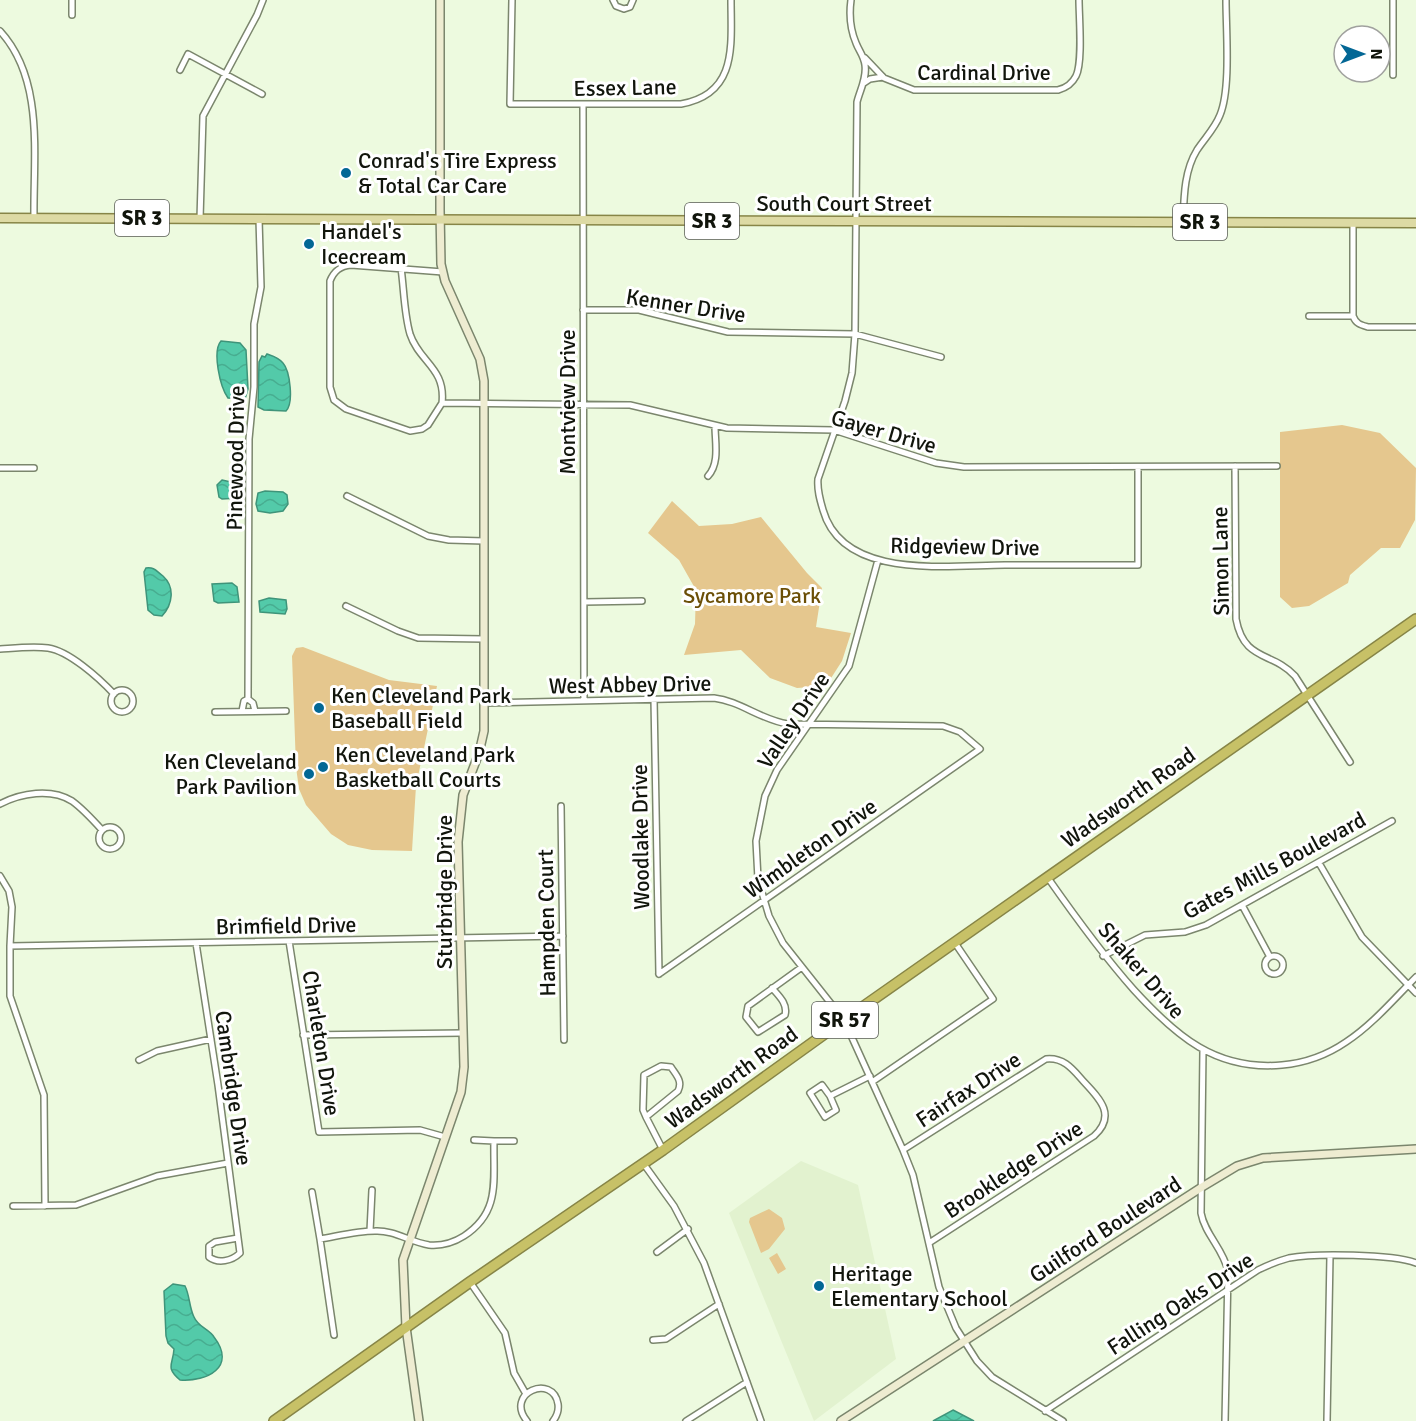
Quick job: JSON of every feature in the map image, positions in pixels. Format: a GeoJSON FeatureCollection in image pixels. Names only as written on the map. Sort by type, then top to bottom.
{"type":"FeatureCollection","features":[{"type":"Feature","properties":{"kind":"highway","name":"Wadsworth Road"},"geometry":{"type":"LineString","coordinates":[[274,1421],[1416,619]]}},
{"type":"Feature","properties":{"kind":"main road","name":"SR 3"},"geometry":{"type":"LineString","coordinates":[[0,218],[200,219]]}},
{"type":"Feature","properties":{"kind":"main road","name":"South Court Street"},"geometry":{"type":"LineString","coordinates":[[200,219],[1416,223]]}},
{"type":"Feature","properties":{"kind":"street"},"geometry":{"type":"LineString","coordinates":[[72,0],[72,15]]}},
{"type":"Feature","properties":{"kind":"street"},"geometry":{"type":"LineString","coordinates":[[200,219],[201,126],[206,108],[263,0]]}},
{"type":"Feature","properties":{"kind":"street","name":"Sturbridge Drive"},"geometry":{"type":"LineString","coordinates":[[419,1421],[406,1328],[402,1271],[409,1239],[461,1092],[464,1067],[458,842],[463,795],[482,742],[484,703],[484,381],[480,359],[443,272],[440,253],[440,0]]}},
{"type":"Feature","properties":{"kind":"street","name":"Essex Lane"},"geometry":{"type":"LineString","coordinates":[[512,0],[510,104],[681,104],[699,99],[720,81],[729,65],[731,0]]}},
{"type":"Feature","properties":{"kind":"street"},"geometry":{"type":"LineString","coordinates":[[613,0],[618,8],[624,9],[630,7],[633,0]]}},
{"type":"Feature","properties":{"kind":"street"},"geometry":{"type":"LineString","coordinates":[[851,0],[850,21],[863,56]]}},
{"type":"Feature","properties":{"kind":"street","name":"Cardinal Drive"},"geometry":{"type":"LineString","coordinates":[[864,83],[878,77],[904,87],[923,91],[1052,91],[1064,88],[1074,79],[1079,68],[1079,0]]}},
{"type":"Feature","properties":{"kind":"street"},"geometry":{"type":"LineString","coordinates":[[1183,222],[1184,193],[1188,171],[1196,152],[1221,114],[1226,92],[1226,0]]}},
{"type":"Feature","properties":{"kind":"street"},"geometry":{"type":"LineString","coordinates":[[1393,0],[1393,75]]}},
{"type":"Feature","properties":{"kind":"street"},"geometry":{"type":"LineString","coordinates":[[0,31],[20,61],[32,101],[34,218]]}},
{"type":"Feature","properties":{"kind":"street"},"geometry":{"type":"LineString","coordinates":[[180,70],[188,54],[262,94]]}},
{"type":"Feature","properties":{"kind":"street","name":"Cardinal Drive"},"geometry":{"type":"LineString","coordinates":[[863,56],[885,78]]}},
{"type":"Feature","properties":{"kind":"street","name":"Ridgeview Drive"},"geometry":{"type":"LineString","coordinates":[[863,56],[866,67],[864,83],[857,102],[855,334],[849,387],[817,486],[825,517],[833,532],[846,546],[898,566],[1138,565],[1138,467]]}},
{"type":"Feature","properties":{"kind":"street","name":"Montview Drive"},"geometry":{"type":"LineString","coordinates":[[583,104],[584,701]]}},
{"type":"Feature","properties":{"kind":"street","name":"Pinewood Drive"},"geometry":{"type":"LineString","coordinates":[[242,711],[244,701],[248,699],[249,440],[254,387],[254,324],[261,287],[259,219]]}},
{"type":"Feature","properties":{"kind":"street"},"geometry":{"type":"LineString","coordinates":[[1353,222],[1354,321],[1360,325],[1416,327]]}},
{"type":"Feature","properties":{"kind":"street"},"geometry":{"type":"LineString","coordinates":[[401,268],[410,334],[421,356],[432,365],[437,373],[442,390],[442,403],[428,425],[422,429],[410,431],[346,409],[334,400],[330,387],[330,281],[340,268],[351,265],[401,268],[443,272]]}},
{"type":"Feature","properties":{"kind":"street","name":"Kenner Drive"},"geometry":{"type":"LineString","coordinates":[[583,310],[639,310],[728,332],[855,334],[941,357]]}},
{"type":"Feature","properties":{"kind":"street"},"geometry":{"type":"LineString","coordinates":[[1309,316],[1353,316]]}},
{"type":"Feature","properties":{"kind":"street","name":"Gayer Drive"},"geometry":{"type":"LineString","coordinates":[[442,403],[639,405],[727,428],[834,430],[950,466],[1277,466]]}},
{"type":"Feature","properties":{"kind":"street"},"geometry":{"type":"LineString","coordinates":[[708,476],[714,469],[716,460],[715,426]]}},
{"type":"Feature","properties":{"kind":"street","name":"Simon Lane"},"geometry":{"type":"LineString","coordinates":[[1235,466],[1237,627],[1245,643],[1251,649],[1284,666],[1295,676],[1350,762]]}},
{"type":"Feature","properties":{"kind":"street"},"geometry":{"type":"LineString","coordinates":[[0,468],[34,468]]}},
{"type":"Feature","properties":{"kind":"street"},"geometry":{"type":"LineString","coordinates":[[347,496],[428,536],[449,540],[484,541]]}},
{"type":"Feature","properties":{"kind":"street","name":"Valley Drive"},"geometry":{"type":"LineString","coordinates":[[878,560],[849,666],[777,770],[761,808],[755,853],[758,879],[769,916],[783,943],[844,1020],[903,1150],[913,1175],[942,1296],[964,1341],[977,1361],[992,1377],[1063,1421]]}},
{"type":"Feature","properties":{"kind":"street"},"geometry":{"type":"LineString","coordinates":[[584,602],[642,601]]}},
{"type":"Feature","properties":{"kind":"street"},"geometry":{"type":"LineString","coordinates":[[346,606],[418,638],[484,639]]}},
{"type":"Feature","properties":{"kind":"street"},"geometry":{"type":"LineString","coordinates":[[0,649],[48,648],[61,653],[90,673],[114,694]]}},
{"type":"Feature","properties":{"kind":"street"},"geometry":{"type":"LineString","coordinates":[[120,690],[128,692],[133,702],[130,708],[124,712],[114,710],[111,703],[114,694],[120,690]]}},
{"type":"Feature","properties":{"kind":"street"},"geometry":{"type":"LineString","coordinates":[[248,699],[253,703],[255,711]]}},
{"type":"Feature","properties":{"kind":"street","name":"Woodlake Drive"},"geometry":{"type":"LineString","coordinates":[[654,699],[659,974]]}},
{"type":"Feature","properties":{"kind":"street","name":"West Abbey Drive"},"geometry":{"type":"LineString","coordinates":[[484,703],[723,699],[780,723],[943,726],[960,732],[980,749]]}},
{"type":"Feature","properties":{"kind":"street"},"geometry":{"type":"LineString","coordinates":[[215,712],[286,711]]}},
{"type":"Feature","properties":{"kind":"street","name":"Wimbleton Drive"},"geometry":{"type":"LineString","coordinates":[[659,974],[980,749]]}},
{"type":"Feature","properties":{"kind":"street"},"geometry":{"type":"LineString","coordinates":[[0,804],[27,794],[56,795],[80,808],[102,830]]}},
{"type":"Feature","properties":{"kind":"street","name":"Hampden Court"},"geometry":{"type":"LineString","coordinates":[[561,806],[564,1040]]}},
{"type":"Feature","properties":{"kind":"street","name":"Gates Mills Boulevard"},"geometry":{"type":"LineString","coordinates":[[1103,956],[1145,935],[1196,929],[1392,821]]}},
{"type":"Feature","properties":{"kind":"street"},"geometry":{"type":"LineString","coordinates":[[113,827],[119,831],[121,838],[113,849],[103,846],[99,840],[102,830],[113,827]]}},
{"type":"Feature","properties":{"kind":"street"},"geometry":{"type":"LineString","coordinates":[[1319,863],[1362,937],[1416,993]]}},
{"type":"Feature","properties":{"kind":"street"},"geometry":{"type":"LineString","coordinates":[[0,876],[11,899],[10,996],[44,1095],[45,1206]]}},
{"type":"Feature","properties":{"kind":"street","name":"Shaker Drive"},"geometry":{"type":"LineString","coordinates":[[1048,878],[1103,956],[1166,1024],[1203,1050],[1233,1061],[1263,1066],[1289,1064],[1318,1057],[1357,1034],[1416,977]]}},
{"type":"Feature","properties":{"kind":"street"},"geometry":{"type":"LineString","coordinates":[[1242,905],[1270,957]]}},
{"type":"Feature","properties":{"kind":"street","name":"Brimfield Drive"},"geometry":{"type":"LineString","coordinates":[[10,945],[563,936]]}},
{"type":"Feature","properties":{"kind":"street","name":"Charleton Drive"},"geometry":{"type":"LineString","coordinates":[[289,941],[320,1132],[420,1130],[445,1137]]}},
{"type":"Feature","properties":{"kind":"street","name":"Cambridge Drive"},"geometry":{"type":"LineString","coordinates":[[196,943],[238,1238]]}},
{"type":"Feature","properties":{"kind":"street"},"geometry":{"type":"LineString","coordinates":[[830,1096],[871,1079],[993,999],[955,943]]}},
{"type":"Feature","properties":{"kind":"street"},"geometry":{"type":"LineString","coordinates":[[772,988],[784,1002],[785,1015],[758,1032],[746,1017],[746,1009],[772,988],[802,967]]}},
{"type":"Feature","properties":{"kind":"street"},"geometry":{"type":"LineString","coordinates":[[303,1035],[463,1033]]}},
{"type":"Feature","properties":{"kind":"street"},"geometry":{"type":"LineString","coordinates":[[139,1060],[157,1051],[211,1039]]}},
{"type":"Feature","properties":{"kind":"street"},"geometry":{"type":"LineString","coordinates":[[1203,1050],[1203,1219],[1226,1262],[1228,1291],[1225,1421]]}},
{"type":"Feature","properties":{"kind":"street","name":"Fairfax Drive"},"geometry":{"type":"LineString","coordinates":[[903,1150],[1041,1061],[1052,1058],[1067,1064],[1099,1098],[1105,1115]]}},
{"type":"Feature","properties":{"kind":"street"},"geometry":{"type":"LineString","coordinates":[[646,1117],[680,1087],[680,1079],[671,1067],[661,1065],[644,1075],[643,1110],[646,1117],[663,1150]]}},
{"type":"Feature","properties":{"kind":"street"},"geometry":{"type":"LineString","coordinates":[[822,1085],[830,1096],[836,1110],[825,1118],[810,1093],[822,1085]]}},
{"type":"Feature","properties":{"kind":"street","name":"Brookledge Drive"},"geometry":{"type":"LineString","coordinates":[[929,1243],[1094,1136],[1102,1128],[1105,1115]]}},
{"type":"Feature","properties":{"kind":"street"},"geometry":{"type":"LineString","coordinates":[[474,1140],[514,1141]]}},
{"type":"Feature","properties":{"kind":"street"},"geometry":{"type":"LineString","coordinates":[[320,1239],[370,1231],[392,1233],[429,1245],[455,1242],[475,1229],[491,1206],[494,1141]]}},
{"type":"Feature","properties":{"kind":"street","name":"Guilford Boulevard"},"geometry":{"type":"LineString","coordinates":[[841,1421],[1237,1166],[1263,1158],[1416,1149]]}},
{"type":"Feature","properties":{"kind":"street"},"geometry":{"type":"LineString","coordinates":[[13,1206],[76,1205],[157,1176],[228,1163]]}},
{"type":"Feature","properties":{"kind":"street"},"geometry":{"type":"LineString","coordinates":[[643,1163],[674,1206],[704,1263],[761,1421]]}},
{"type":"Feature","properties":{"kind":"street"},"geometry":{"type":"LineString","coordinates":[[370,1231],[372,1190]]}},
{"type":"Feature","properties":{"kind":"street"},"geometry":{"type":"LineString","coordinates":[[312,1192],[334,1335]]}},
{"type":"Feature","properties":{"kind":"street"},"geometry":{"type":"LineString","coordinates":[[657,1251],[688,1229]]}},
{"type":"Feature","properties":{"kind":"street"},"geometry":{"type":"LineString","coordinates":[[238,1238],[240,1253],[235,1258],[216,1261],[209,1257],[209,1246],[215,1242],[238,1238]]}},
{"type":"Feature","properties":{"kind":"street"},"geometry":{"type":"LineString","coordinates":[[1327,1421],[1330,1256]]}},
{"type":"Feature","properties":{"kind":"street","name":"Falling Oaks Drive"},"geometry":{"type":"LineString","coordinates":[[1045,1411],[1258,1270],[1278,1261],[1301,1257],[1389,1256],[1416,1263]]}},
{"type":"Feature","properties":{"kind":"street"},"geometry":{"type":"LineString","coordinates":[[470,1282],[505,1333],[514,1373],[526,1394]]}},
{"type":"Feature","properties":{"kind":"street"},"geometry":{"type":"LineString","coordinates":[[653,1340],[666,1339],[719,1304]]}},
{"type":"Feature","properties":{"kind":"street"},"geometry":{"type":"LineString","coordinates":[[686,1421],[747,1382]]}},
{"type":"Feature","properties":{"kind":"street"},"geometry":{"type":"LineString","coordinates":[[527,1421],[521,1411],[526,1394],[531,1390],[544,1389],[554,1395],[559,1407],[552,1421]]}},
{"type":"Feature","properties":{"kind":"shaded area","name":"Heritage Elementary School"},"geometry":{"type":"Polygon","coordinates":[[[801,1161],[858,1185],[896,1359],[814,1421],[729,1213],[801,1161]]]}},
{"type":"Feature","properties":{"kind":"green space"},"geometry":{"type":"Polygon","coordinates":[[[1342,425],[1380,433],[1416,468],[1415,520],[1400,548],[1381,548],[1350,575],[1348,583],[1309,606],[1292,608],[1280,597],[1280,432],[1342,425]]]}},
{"type":"Feature","properties":{"kind":"green space","name":"Sycamore Park"},"geometry":{"type":"Polygon","coordinates":[[[672,501],[699,526],[732,524],[761,517],[822,588],[816,627],[851,633],[842,661],[826,686],[797,688],[770,678],[741,650],[684,655],[695,624],[696,590],[679,560],[648,533],[672,501]]]}},
{"type":"Feature","properties":{"kind":"green space"},"geometry":{"type":"Polygon","coordinates":[[[303,647],[389,680],[437,686],[416,786],[412,851],[372,850],[348,845],[331,834],[306,805],[299,789],[296,767],[292,656],[296,648],[303,647]]]}},
{"type":"Feature","properties":{"kind":"green space"},"geometry":{"type":"Polygon","coordinates":[[[769,1209],[782,1218],[785,1229],[769,1249],[761,1253],[749,1222],[750,1218],[769,1209]]]}},
{"type":"Feature","properties":{"kind":"green space"},"geometry":{"type":"Polygon","coordinates":[[[777,1253],[786,1269],[778,1274],[769,1258],[777,1253]]]}},
{"type":"Feature","properties":{"kind":"water"},"geometry":{"type":"Polygon","coordinates":[[[221,341],[240,343],[246,350],[248,389],[245,399],[228,398],[225,393],[217,361],[218,346],[221,341]]]}},
{"type":"Feature","properties":{"kind":"water"},"geometry":{"type":"Polygon","coordinates":[[[267,354],[281,361],[288,373],[290,401],[286,411],[264,410],[258,407],[259,362],[262,356],[265,357],[267,354]]]}},
{"type":"Feature","properties":{"kind":"water"},"geometry":{"type":"Polygon","coordinates":[[[222,480],[240,484],[239,498],[222,499],[219,497],[217,485],[222,480]]]}},
{"type":"Feature","properties":{"kind":"water"},"geometry":{"type":"Polygon","coordinates":[[[283,492],[287,495],[288,504],[283,511],[270,513],[258,511],[256,504],[258,493],[283,492]]]}},
{"type":"Feature","properties":{"kind":"water"},"geometry":{"type":"Polygon","coordinates":[[[146,568],[151,568],[163,576],[171,590],[170,601],[162,616],[154,615],[148,610],[144,572],[146,568]]]}},
{"type":"Feature","properties":{"kind":"water"},"geometry":{"type":"Polygon","coordinates":[[[232,583],[237,587],[239,602],[218,603],[214,601],[212,584],[232,583]]]}},
{"type":"Feature","properties":{"kind":"water"},"geometry":{"type":"Polygon","coordinates":[[[269,598],[286,600],[285,614],[260,612],[259,601],[269,598]]]}},
{"type":"Feature","properties":{"kind":"water"},"geometry":{"type":"Polygon","coordinates":[[[173,1284],[185,1286],[192,1313],[201,1326],[212,1334],[220,1348],[222,1357],[220,1364],[209,1375],[180,1380],[171,1369],[174,1349],[168,1343],[166,1336],[164,1291],[173,1284]]]}},
{"type":"Feature","properties":{"kind":"water"},"geometry":{"type":"Polygon","coordinates":[[[953,1410],[974,1421],[933,1421],[953,1410]]]}},
{"type":"Feature","properties":{"kind":"place","name":"Conrad's Tire Express & Total Car Care"},"geometry":{"type":"Point","coordinates":[346,173]}},
{"type":"Feature","properties":{"kind":"place","name":"Handel's Icecream"},"geometry":{"type":"Point","coordinates":[309,244]}},
{"type":"Feature","properties":{"kind":"place","name":"Ken Cleveland Park Baseball Field"},"geometry":{"type":"Point","coordinates":[319,708]}},
{"type":"Feature","properties":{"kind":"place","name":"Ken Cleveland Park Basketball Courts"},"geometry":{"type":"Point","coordinates":[323,767]}},
{"type":"Feature","properties":{"kind":"place","name":"Ken Cleveland Park Pavilion"},"geometry":{"type":"Point","coordinates":[309,774]}},
{"type":"Feature","properties":{"kind":"place","name":"Heritage Elementary School"},"geometry":{"type":"Point","coordinates":[819,1286]}}]}
